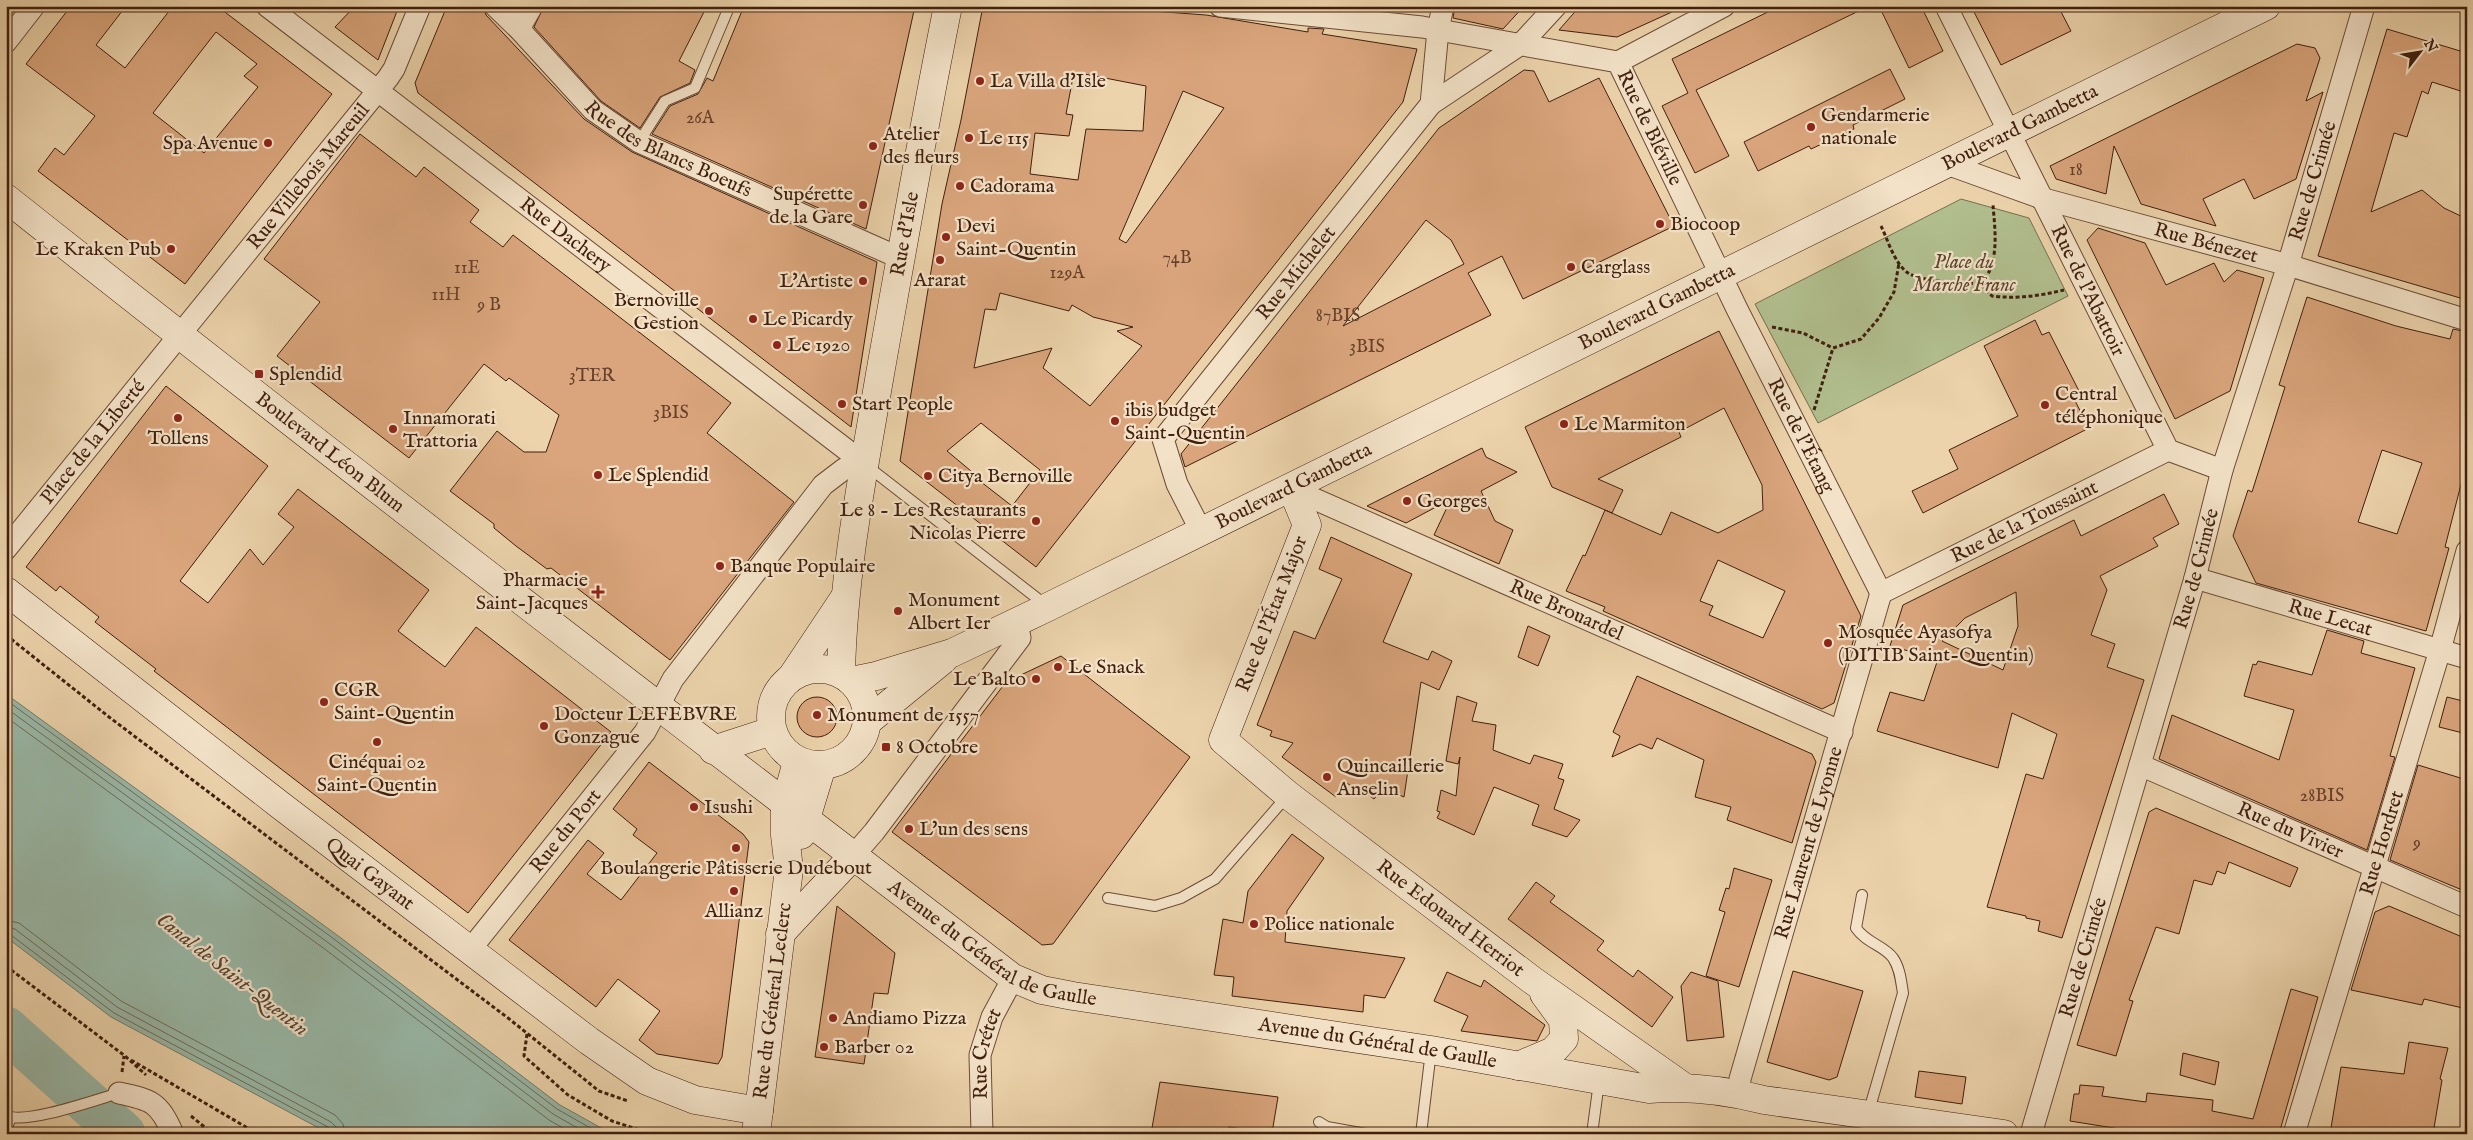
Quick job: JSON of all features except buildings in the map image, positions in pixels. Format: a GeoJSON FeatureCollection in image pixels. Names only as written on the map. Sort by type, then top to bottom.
{"type":"FeatureCollection","features":[{"type":"Feature","properties":{"kind":"street"},"geometry":{"type":"LineString","coordinates":[[6,42],[34,6]]}},
{"type":"Feature","properties":{"kind":"street","name":"Rue Dachery"},"geometry":{"type":"LineString","coordinates":[[267,6],[864,464]]}},
{"type":"Feature","properties":{"kind":"street","name":"Rue Villebois Mareuil"},"geometry":{"type":"LineString","coordinates":[[179,336],[394,70],[420,6]]}},
{"type":"Feature","properties":{"kind":"street","name":"Rue des Blancs Boeufs"},"geometry":{"type":"LineString","coordinates":[[495,6],[519,29],[593,110],[639,142],[900,258]]}},
{"type":"Feature","properties":{"kind":"street"},"geometry":{"type":"LineString","coordinates":[[519,29],[532,6]]}},
{"type":"Feature","properties":{"kind":"street","name":"Rue d'Isle"},"geometry":{"type":"LineString","coordinates":[[846,677],[844,599],[864,464],[900,258],[948,6]]}},
{"type":"Feature","properties":{"kind":"street","name":"Rue de Bléville"},"geometry":{"type":"LineString","coordinates":[[1220,6],[1438,30],[1618,62],[1722,276]]}},
{"type":"Feature","properties":{"kind":"street"},"geometry":{"type":"LineString","coordinates":[[1431,104],[1438,30],[1443,6]]}},
{"type":"Feature","properties":{"kind":"street"},"geometry":{"type":"LineString","coordinates":[[1431,104],[1521,44],[1556,6]]}},
{"type":"Feature","properties":{"kind":"street"},"geometry":{"type":"LineString","coordinates":[[1618,62],[1724,6]]}},
{"type":"Feature","properties":{"kind":"street","name":"Rue de l'Abattoir"},"geometry":{"type":"LineString","coordinates":[[1946,6],[2011,132],[2084,284],[2168,450]]}},
{"type":"Feature","properties":{"kind":"street","name":"Boulevard Gambetta"},"geometry":{"type":"LineString","coordinates":[[952,653],[1292,489],[2266,6]]}},
{"type":"Feature","properties":{"kind":"street","name":"Rue de Crimée"},"geometry":{"type":"LineString","coordinates":[[2031,1134],[2196,578],[2222,470],[2288,265],[2364,6]]}},
{"type":"Feature","properties":{"kind":"street","name":"Rue Michelet"},"geometry":{"type":"LineString","coordinates":[[1202,533],[1177,484],[1163,439],[1431,104]]}},
{"type":"Feature","properties":{"kind":"street","name":"Rue Bénezet"},"geometry":{"type":"LineString","coordinates":[[1947,164],[2044,199],[2288,265],[2467,320]]}},
{"type":"Feature","properties":{"kind":"street","name":"Boulevard Léon Blum"},"geometry":{"type":"LineString","coordinates":[[6,198],[179,336],[713,750]]}},
{"type":"Feature","properties":{"kind":"street","name":"Rue de l'Étang"},"geometry":{"type":"LineString","coordinates":[[1722,276],[1881,593]]}},
{"type":"Feature","properties":{"kind":"street","name":"Place de la Liberté"},"geometry":{"type":"LineString","coordinates":[[6,549],[179,336]]}},
{"type":"Feature","properties":{"kind":"street"},"geometry":{"type":"LineString","coordinates":[[2168,450],[2222,470]]}},
{"type":"Feature","properties":{"kind":"street","name":"Rue de la Toussaint"},"geometry":{"type":"LineString","coordinates":[[1881,593],[2168,450]]}},
{"type":"Feature","properties":{"kind":"street","name":"Rue du Port"},"geometry":{"type":"LineString","coordinates":[[469,951],[645,732],[656,707],[673,679],[823,485],[844,469],[864,464]]}},
{"type":"Feature","properties":{"kind":"street","name":"Rue Brouardel"},"geometry":{"type":"LineString","coordinates":[[1292,489],[1842,732]]}},
{"type":"Feature","properties":{"kind":"street","name":"Rue de l'État Major"},"geometry":{"type":"LineString","coordinates":[[1223,740],[1307,525],[1292,489]]}},
{"type":"Feature","properties":{"kind":"street","name":"Rue Hordret"},"geometry":{"type":"LineString","coordinates":[[2294,1134],[2440,650],[2467,551]]}},
{"type":"Feature","properties":{"kind":"street","name":"Rue Lecat"},"geometry":{"type":"LineString","coordinates":[[2196,578],[2467,658]]}},
{"type":"Feature","properties":{"kind":"street","name":"Quai Gayant"},"geometry":{"type":"LineString","coordinates":[[6,591],[589,1042],[647,1081],[757,1122]]}},
{"type":"Feature","properties":{"kind":"street","name":"Rue Laurent de Lyonne"},"geometry":{"type":"LineString","coordinates":[[1739,1094],[1740,1079],[1881,593]]}},
{"type":"Feature","properties":{"kind":"street"},"geometry":{"type":"LineString","coordinates":[[802,761],[778,744],[772,731],[770,717],[772,703],[778,690],[793,676],[844,599]]}},
{"type":"Feature","properties":{"kind":"street"},"geometry":{"type":"LineString","coordinates":[[780,934],[874,832],[1020,638],[1017,622]]}},
{"type":"Feature","properties":{"kind":"street"},"geometry":{"type":"LineString","coordinates":[[793,676],[813,669],[827,670],[846,677],[876,676],[952,653]]}},
{"type":"Feature","properties":{"kind":"street"},"geometry":{"type":"LineString","coordinates":[[867,722],[952,653]]}},
{"type":"Feature","properties":{"kind":"street"},"geometry":{"type":"LineString","coordinates":[[747,776],[802,761],[843,759],[855,749],[863,737],[867,722],[864,700],[846,677]]}},
{"type":"Feature","properties":{"kind":"street"},"geometry":{"type":"LineString","coordinates":[[713,750],[772,731]]}},
{"type":"Feature","properties":{"kind":"street","name":"Rue Edouard Herriot"},"geometry":{"type":"LineString","coordinates":[[1223,740],[1288,796],[1532,980],[1684,1087]]}},
{"type":"Feature","properties":{"kind":"street","name":"Avenue du Général de Gaulle"},"geometry":{"type":"LineString","coordinates":[[713,750],[1013,978],[1042,990],[1432,1050],[1649,1089],[1684,1087],[2004,1134]]}},
{"type":"Feature","properties":{"kind":"street","name":"Rue du Général Leclerc"},"geometry":{"type":"LineString","coordinates":[[757,1122],[789,869],[798,852],[795,812],[802,761]]}},
{"type":"Feature","properties":{"kind":"street","name":"Rue du Vivier"},"geometry":{"type":"LineString","coordinates":[[2140,765],[2375,869],[2467,907]]}},
{"type":"Feature","properties":{"kind":"street","name":"Rue Crétet"},"geometry":{"type":"LineString","coordinates":[[982,1134],[980,1055],[992,1017],[1013,978]]}},
{"type":"Feature","properties":{"kind":"street"},"geometry":{"type":"LineString","coordinates":[[1518,1066],[1553,1051],[1564,1039],[1563,1020],[1532,980]]}},
{"type":"Feature","properties":{"kind":"street"},"geometry":{"type":"LineString","coordinates":[[119,1093],[147,1099],[164,1114],[173,1134]]}},
{"type":"Feature","properties":{"kind":"lane"},"geometry":{"type":"LineString","coordinates":[[639,142],[665,101],[695,88],[727,12]]}},
{"type":"Feature","properties":{"kind":"lane"},"geometry":{"type":"LineString","coordinates":[[864,464],[1048,607]]}},
{"type":"Feature","properties":{"kind":"lane"},"geometry":{"type":"LineString","coordinates":[[1108,898],[1155,906],[1181,898],[1215,879],[1288,796]]}},
{"type":"Feature","properties":{"kind":"lane"},"geometry":{"type":"LineString","coordinates":[[1862,895],[1856,928],[1862,938],[1893,957],[1900,972],[1903,993],[1867,1115]]}},
{"type":"Feature","properties":{"kind":"lane"},"geometry":{"type":"LineString","coordinates":[[1421,1134],[1432,1050]]}},
{"type":"Feature","properties":{"kind":"lane"},"geometry":{"type":"LineString","coordinates":[[1592,1134],[1599,1081]]}},
{"type":"Feature","properties":{"kind":"lane"},"geometry":{"type":"LineString","coordinates":[[6,1129],[8,1116],[35,1117],[119,1093]]}},
{"type":"Feature","properties":{"kind":"lane"},"geometry":{"type":"LineString","coordinates":[[1318,1122],[1328,1127],[1366,1134]]}},
{"type":"Feature","properties":{"kind":"path"},"geometry":{"type":"LineString","coordinates":[[1981,284],[1991,273],[1995,232],[1993,199],[2002,184]]}},
{"type":"Feature","properties":{"kind":"path"},"geometry":{"type":"LineString","coordinates":[[1869,202],[1899,262],[1909,274],[1938,281],[1981,284],[1992,296],[2012,298],[2039,296],[2084,284]]}},
{"type":"Feature","properties":{"kind":"path"},"geometry":{"type":"LineString","coordinates":[[1749,331],[1773,327],[1803,332],[1833,348],[1861,339],[1878,318],[1894,292],[1899,262]]}},
{"type":"Feature","properties":{"kind":"path"},"geometry":{"type":"LineString","coordinates":[[1797,426],[1814,409],[1833,348]]}},
{"type":"Feature","properties":{"kind":"path"},"geometry":{"type":"LineString","coordinates":[[6,635],[109,717],[508,1018],[527,1034],[524,1056],[568,1095],[612,1121],[652,1134]]}},
{"type":"Feature","properties":{"kind":"path"},"geometry":{"type":"LineString","coordinates":[[6,966],[125,1056],[258,1134]]}},
{"type":"Feature","properties":{"kind":"path"},"geometry":{"type":"LineString","coordinates":[[201,1125],[213,1134]]}},
{"type":"Feature","properties":{"kind":"green space","name":"Place du Marché Franc"},"geometry":{"type":"Polygon","coordinates":[[[1961,199],[2029,218],[2068,296],[1818,423],[1755,304],[1961,199]]]}},
{"type":"Feature","properties":{"kind":"water","name":"Canal de Saint-Quentin"},"geometry":{"type":"Polygon","coordinates":[[[6,694],[337,935],[560,1105],[612,1134],[330,1134],[111,1017],[6,937],[6,694]]]}},
{"type":"Feature","properties":{"kind":"waterway"},"geometry":{"type":"LineString","coordinates":[[6,1029],[123,1134]]}},
{"type":"Feature","properties":{"kind":"place","name":"La Villa d'Isle"},"geometry":{"type":"Point","coordinates":[980,81]}},
{"type":"Feature","properties":{"kind":"place","name":"Gendarmerie nationale"},"geometry":{"type":"Point","coordinates":[1811,127]}},
{"type":"Feature","properties":{"kind":"place","name":"Le 115"},"geometry":{"type":"Point","coordinates":[969,138]}},
{"type":"Feature","properties":{"kind":"place","name":"Spa Avenue"},"geometry":{"type":"Point","coordinates":[268,143]}},
{"type":"Feature","properties":{"kind":"place","name":"Atelier des fleurs"},"geometry":{"type":"Point","coordinates":[873,146]}},
{"type":"Feature","properties":{"kind":"place","name":"Cadorama"},"geometry":{"type":"Point","coordinates":[960,186]}},
{"type":"Feature","properties":{"kind":"place","name":"Supérette de la Gare"},"geometry":{"type":"Point","coordinates":[863,205]}},
{"type":"Feature","properties":{"kind":"place","name":"Biocoop"},"geometry":{"type":"Point","coordinates":[1660,224]}},
{"type":"Feature","properties":{"kind":"place","name":"Devi Saint-Quentin"},"geometry":{"type":"Point","coordinates":[946,237]}},
{"type":"Feature","properties":{"kind":"place","name":"Le Kraken Pub"},"geometry":{"type":"Point","coordinates":[171,249]}},
{"type":"Feature","properties":{"kind":"place","name":"Ararat"},"geometry":{"type":"Point","coordinates":[940,260]}},
{"type":"Feature","properties":{"kind":"place","name":"Carglass"},"geometry":{"type":"Point","coordinates":[1571,267]}},
{"type":"Feature","properties":{"kind":"place","name":"L'Artiste"},"geometry":{"type":"Point","coordinates":[863,281]}},
{"type":"Feature","properties":{"kind":"place","name":"Bernoville Gestion"},"geometry":{"type":"Point","coordinates":[709,311]}},
{"type":"Feature","properties":{"kind":"place","name":"Le Picardy"},"geometry":{"type":"Point","coordinates":[753,319]}},
{"type":"Feature","properties":{"kind":"place","name":"Le 1920"},"geometry":{"type":"Point","coordinates":[777,345]}},
{"type":"Feature","properties":{"kind":"place","name":"Splendid"},"geometry":{"type":"Point","coordinates":[259,374]}},
{"type":"Feature","properties":{"kind":"place","name":"Start People"},"geometry":{"type":"Point","coordinates":[842,404]}},
{"type":"Feature","properties":{"kind":"place","name":"Central téléphonique"},"geometry":{"type":"Point","coordinates":[2045,405]}},
{"type":"Feature","properties":{"kind":"place","name":"Tollens"},"geometry":{"type":"Point","coordinates":[178,418]}},
{"type":"Feature","properties":{"kind":"place","name":"ibis budget Saint-Quentin"},"geometry":{"type":"Point","coordinates":[1115,421]}},
{"type":"Feature","properties":{"kind":"place","name":"Le Marmiton"},"geometry":{"type":"Point","coordinates":[1564,424]}},
{"type":"Feature","properties":{"kind":"place","name":"Innamorati Trattoria"},"geometry":{"type":"Point","coordinates":[393,429]}},
{"type":"Feature","properties":{"kind":"place","name":"Le Splendid"},"geometry":{"type":"Point","coordinates":[598,475]}},
{"type":"Feature","properties":{"kind":"place","name":"Citya Bernoville"},"geometry":{"type":"Point","coordinates":[928,476]}},
{"type":"Feature","properties":{"kind":"place","name":"Georges"},"geometry":{"type":"Point","coordinates":[1407,501]}},
{"type":"Feature","properties":{"kind":"place","name":"Le 8 - Les Restaurants Nicolas Pierre"},"geometry":{"type":"Point","coordinates":[1036,521]}},
{"type":"Feature","properties":{"kind":"place","name":"Banque Populaire"},"geometry":{"type":"Point","coordinates":[720,566]}},
{"type":"Feature","properties":{"kind":"place","name":"Pharmacie Saint-Jacques"},"geometry":{"type":"Point","coordinates":[598,592]}},
{"type":"Feature","properties":{"kind":"place","name":"Monument Albert Ier"},"geometry":{"type":"Point","coordinates":[898,611]}},
{"type":"Feature","properties":{"kind":"place","name":"Mosquée Ayasofya (DITIB Saint-Quentin)"},"geometry":{"type":"Point","coordinates":[1828,643]}},
{"type":"Feature","properties":{"kind":"place","name":"Le Snack"},"geometry":{"type":"Point","coordinates":[1058,667]}},
{"type":"Feature","properties":{"kind":"place","name":"Le Balto"},"geometry":{"type":"Point","coordinates":[1036,679]}},
{"type":"Feature","properties":{"kind":"place","name":"CGR Saint-Quentin"},"geometry":{"type":"Point","coordinates":[324,702]}},
{"type":"Feature","properties":{"kind":"place","name":"Monument de 1557"},"geometry":{"type":"Point","coordinates":[817,715]}},
{"type":"Feature","properties":{"kind":"place","name":"Docteur LEFEBVRE Gonzague"},"geometry":{"type":"Point","coordinates":[544,726]}},
{"type":"Feature","properties":{"kind":"place","name":"Cinéquai 02 Saint-Quentin"},"geometry":{"type":"Point","coordinates":[377,742]}},
{"type":"Feature","properties":{"kind":"place","name":"8 Octobre"},"geometry":{"type":"Point","coordinates":[886,747]}},
{"type":"Feature","properties":{"kind":"place","name":"Quincaillerie Anselin"},"geometry":{"type":"Point","coordinates":[1327,777]}},
{"type":"Feature","properties":{"kind":"place","name":"Isushi"},"geometry":{"type":"Point","coordinates":[694,807]}},
{"type":"Feature","properties":{"kind":"place","name":"L'un des sens"},"geometry":{"type":"Point","coordinates":[909,829]}},
{"type":"Feature","properties":{"kind":"place","name":"Boulangerie Pâtisserie Dudebout"},"geometry":{"type":"Point","coordinates":[736,848]}},
{"type":"Feature","properties":{"kind":"place","name":"Allianz"},"geometry":{"type":"Point","coordinates":[734,891]}},
{"type":"Feature","properties":{"kind":"place","name":"Police nationale"},"geometry":{"type":"Point","coordinates":[1254,924]}},
{"type":"Feature","properties":{"kind":"place","name":"Andiamo Pizza"},"geometry":{"type":"Point","coordinates":[833,1018]}},
{"type":"Feature","properties":{"kind":"place","name":"Barber 02"},"geometry":{"type":"Point","coordinates":[824,1047]}}]}
